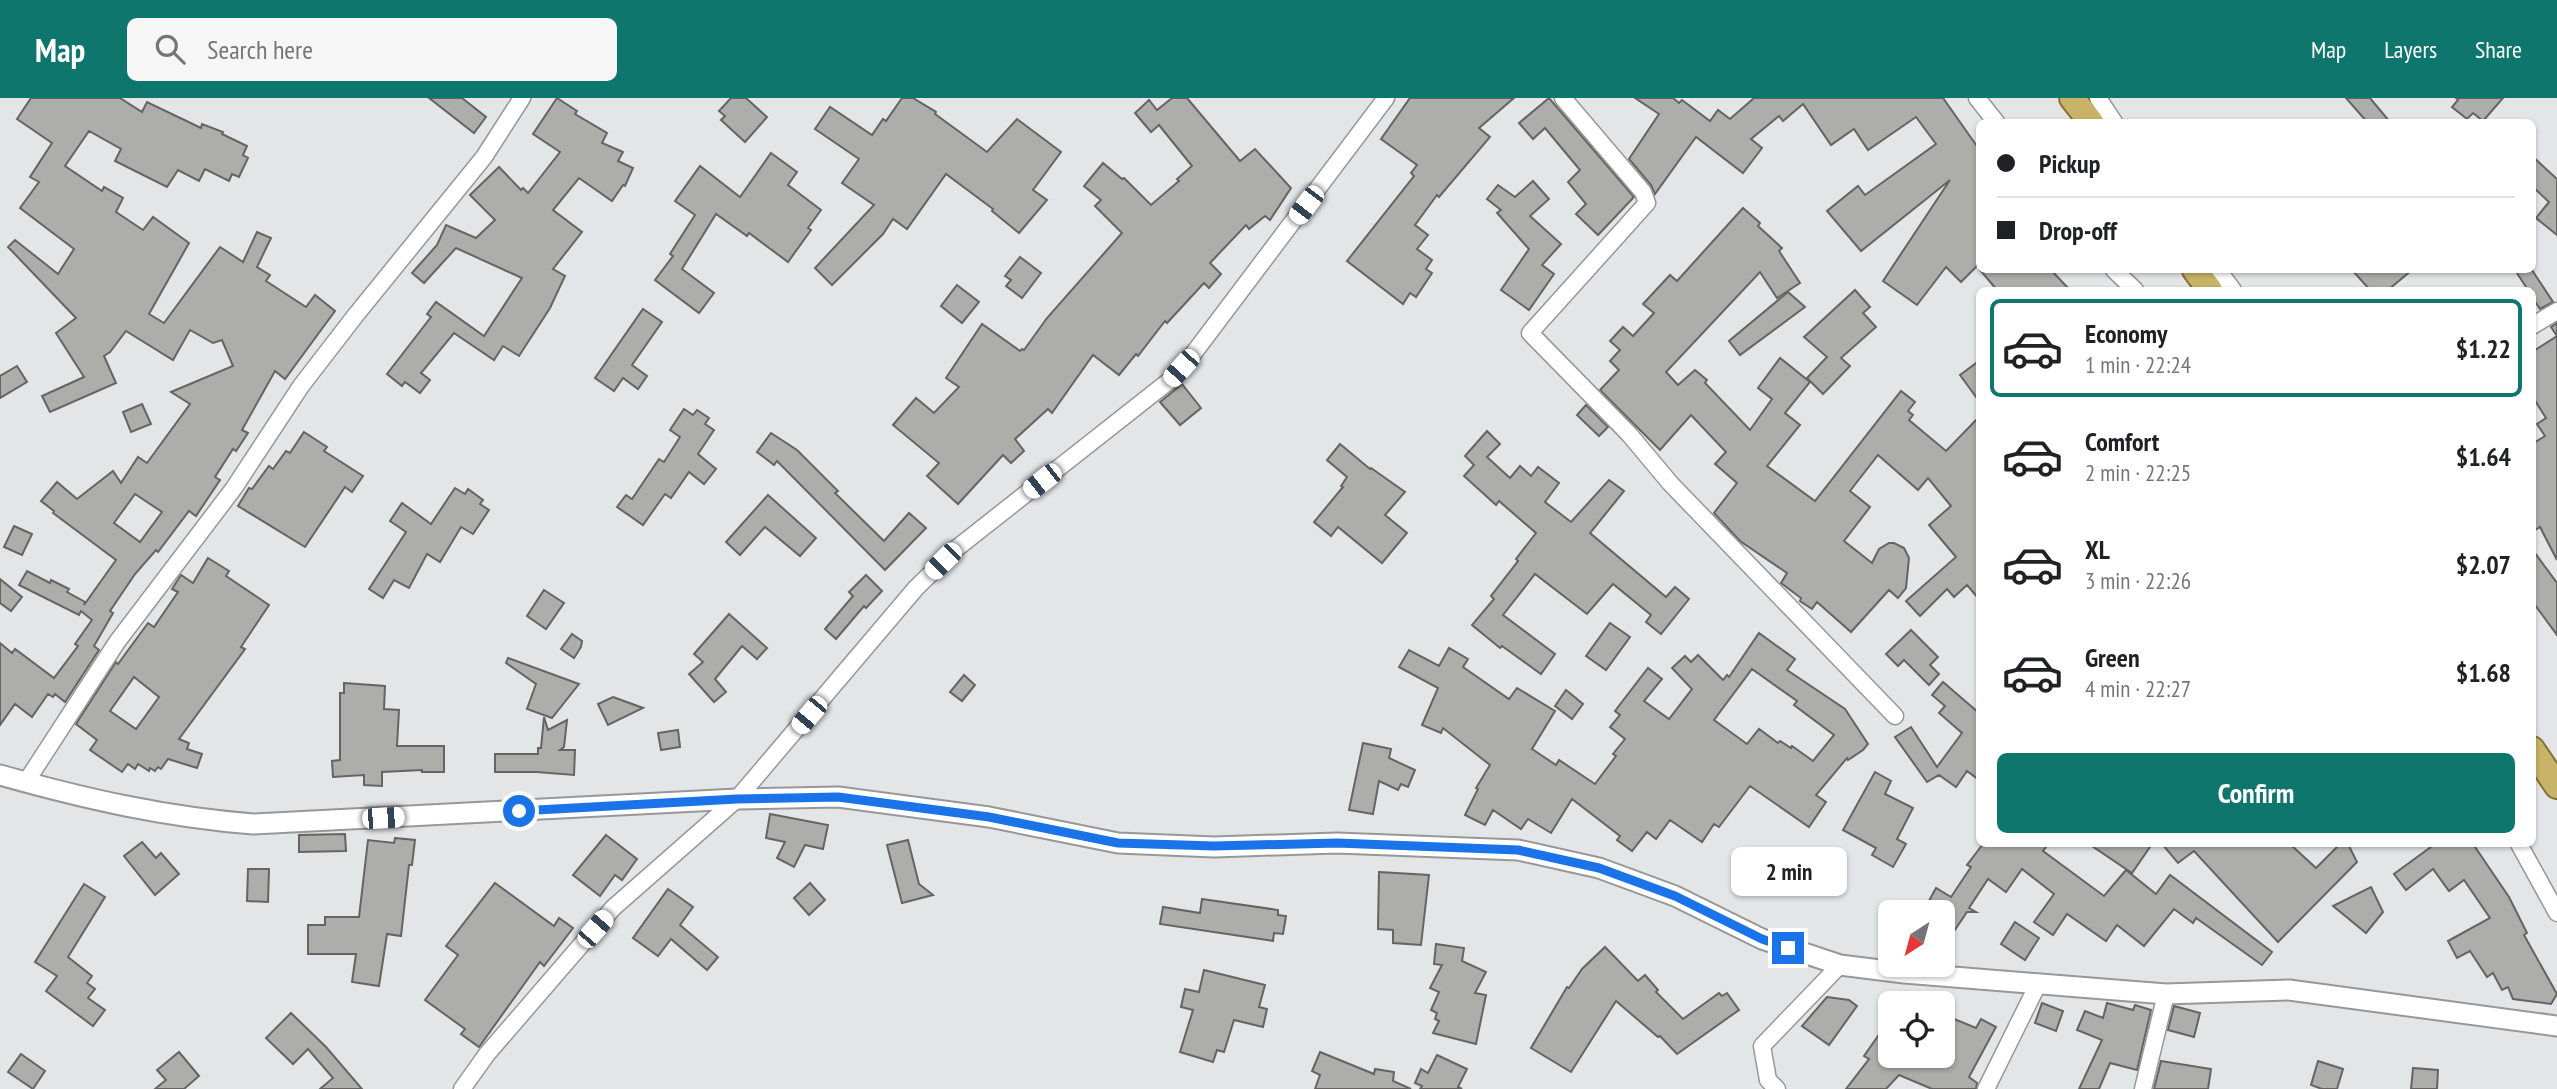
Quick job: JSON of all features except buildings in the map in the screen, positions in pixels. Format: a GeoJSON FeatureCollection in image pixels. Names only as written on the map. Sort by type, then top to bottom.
{"type":"FeatureCollection","features":[{"type":"Feature","properties":{"kind":"highway"},"geometry":{"type":"LineString","coordinates":[[2072,98],[2089,119]]}},
{"type":"Feature","properties":{"kind":"highway"},"geometry":{"type":"LineString","coordinates":[[2536,756],[2557,786]]}},
{"type":"Feature","properties":{"kind":"street"},"geometry":{"type":"LineString","coordinates":[[26,782],[117,642],[233,488],[301,386],[484,157],[522,98]]}},
{"type":"Feature","properties":{"kind":"street"},"geometry":{"type":"LineString","coordinates":[[462,1089],[487,1055],[613,908],[737,799],[916,588],[949,556],[1169,381],[1193,354],[1386,98]]}},
{"type":"Feature","properties":{"kind":"street"},"geometry":{"type":"LineString","coordinates":[[1563,98],[1643,192],[1647,202],[1530,333],[1629,434],[1670,483],[1895,716]]}},
{"type":"Feature","properties":{"kind":"street"},"geometry":{"type":"LineString","coordinates":[[1977,98],[1994,119]]}},
{"type":"Feature","properties":{"kind":"street"},"geometry":{"type":"LineString","coordinates":[[2098,98],[2112,119]]}},
{"type":"Feature","properties":{"kind":"street"},"geometry":{"type":"LineString","coordinates":[[2116,273],[2132,287]]}},
{"type":"Feature","properties":{"kind":"street"},"geometry":{"type":"LineString","coordinates":[[2536,324],[2557,311]]}},
{"type":"Feature","properties":{"kind":"street"},"geometry":{"type":"LineString","coordinates":[[0,775],[126,808],[197,820],[253,824],[737,799],[838,797],[989,817],[1118,843],[1214,846],[1337,843],[1518,850],[1599,868],[1675,896],[1762,939],[1840,965],[1904,973],[2166,994],[2289,990],[2557,1026]]}},
{"type":"Feature","properties":{"kind":"street"},"geometry":{"type":"LineString","coordinates":[[2521,847],[2557,913]]}},
{"type":"Feature","properties":{"kind":"street"},"geometry":{"type":"LineString","coordinates":[[1777,1089],[1768,1080],[1762,1046],[1840,965]]}},
{"type":"Feature","properties":{"kind":"street"},"geometry":{"type":"LineString","coordinates":[[1986,1089],[2038,984]]}},
{"type":"Feature","properties":{"kind":"street"},"geometry":{"type":"LineString","coordinates":[[2143,1089],[2166,994]]}},
{"type":"Feature","properties":{"kind":"route"},"geometry":{"type":"LineString","coordinates":[[519,811],[737,799],[838,797],[989,817],[1118,843],[1214,846],[1337,843],[1518,850],[1599,868],[1675,896],[1762,939],[1788,948]]}}]}
